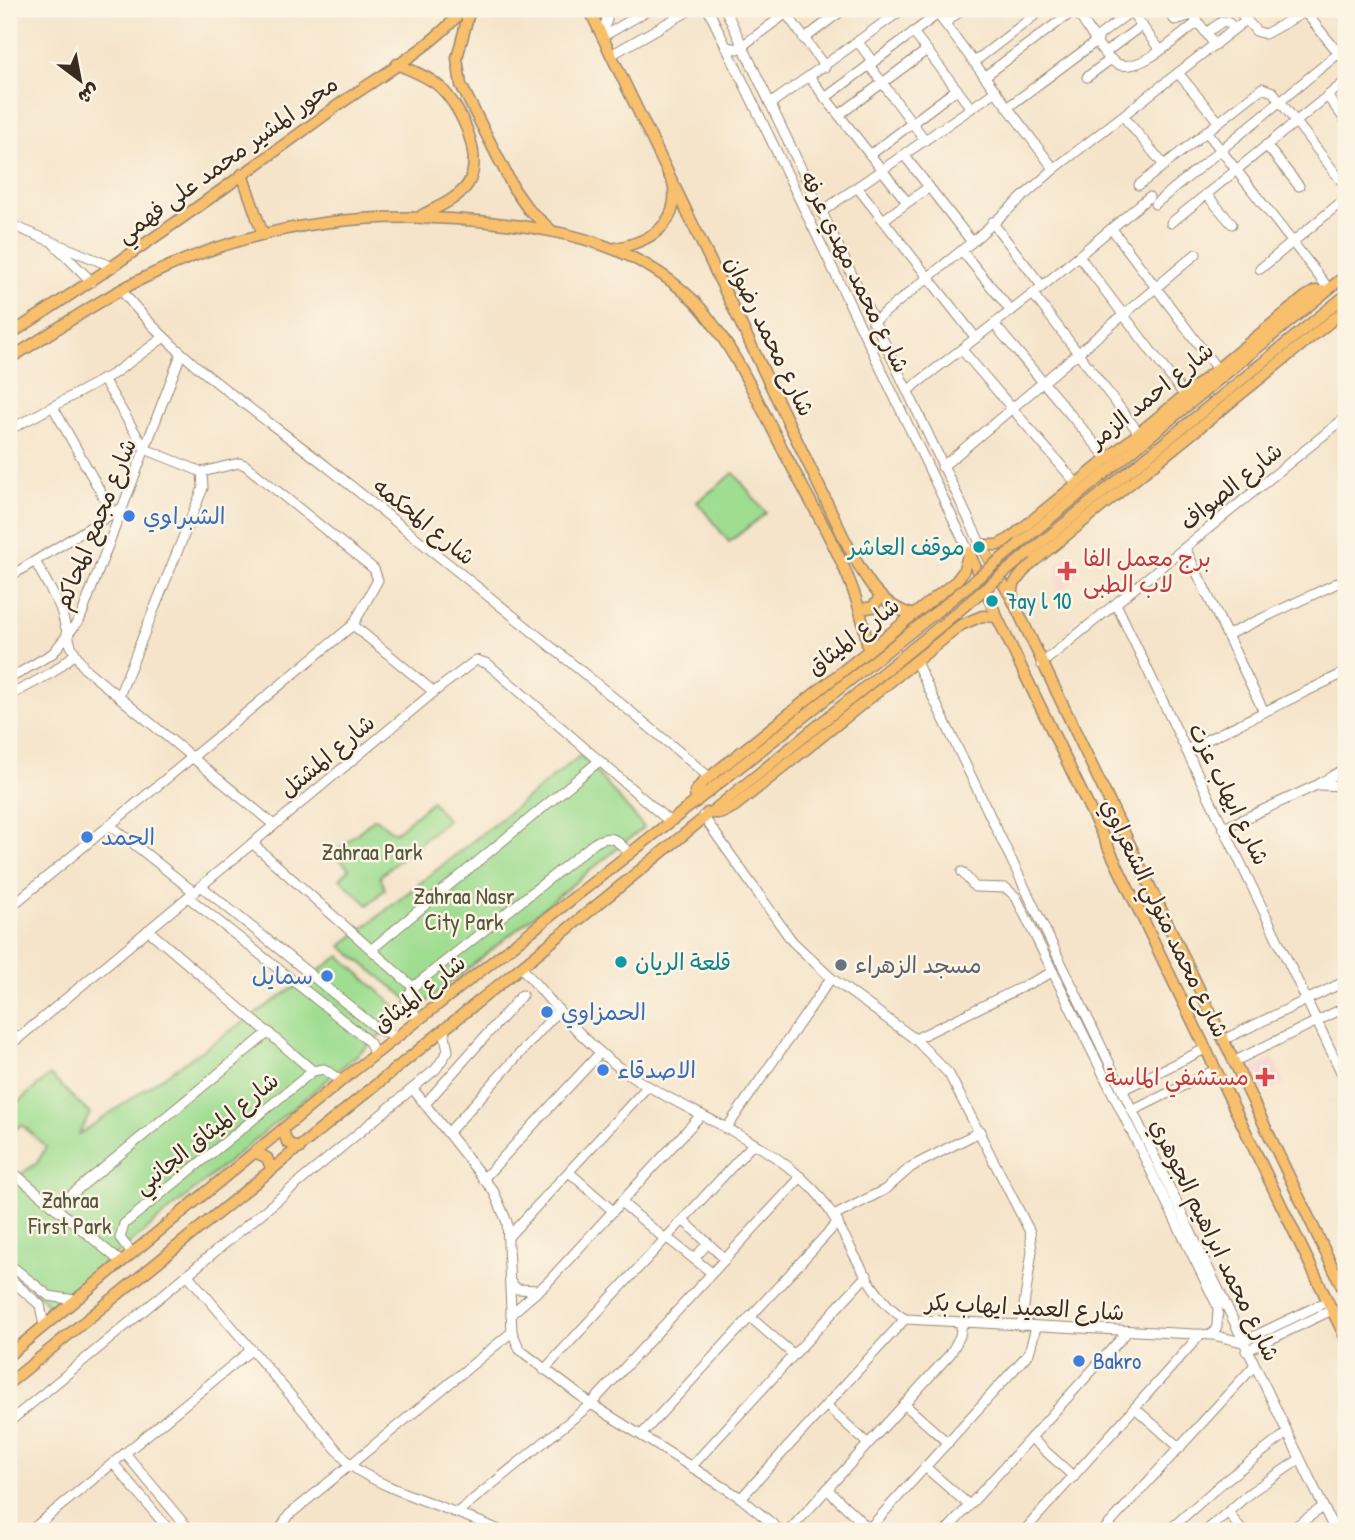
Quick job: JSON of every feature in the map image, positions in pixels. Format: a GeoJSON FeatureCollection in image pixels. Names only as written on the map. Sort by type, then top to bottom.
{"type":"FeatureCollection","features":[{"type":"Feature","properties":{"kind":"main road","name":"محور المشير محمد على فهمي"},"geometry":{"type":"LineString","coordinates":[[9,335],[92,282],[397,64],[443,30],[463,9]]}},
{"type":"Feature","properties":{"kind":"main road"},"geometry":{"type":"LineString","coordinates":[[470,9],[457,58],[461,85],[514,189],[528,209],[552,230]]}},
{"type":"Feature","properties":{"kind":"main road"},"geometry":{"type":"LineString","coordinates":[[589,9],[611,55]]}},
{"type":"Feature","properties":{"kind":"main road","name":"شارع محمد رضوان"},"geometry":{"type":"LineString","coordinates":[[611,55],[845,540],[880,597],[895,608],[914,615]]}},
{"type":"Feature","properties":{"kind":"main road"},"geometry":{"type":"LineString","coordinates":[[397,64],[431,79],[449,97],[475,156],[473,174],[463,190],[422,215]]}},
{"type":"Feature","properties":{"kind":"main road"},"geometry":{"type":"LineString","coordinates":[[242,174],[263,235]]}},
{"type":"Feature","properties":{"kind":"main road"},"geometry":{"type":"LineString","coordinates":[[616,248],[639,244],[660,230],[673,209],[673,184]]}},
{"type":"Feature","properties":{"kind":"main road","name":"محور المشير محمد على فهمي"},"geometry":{"type":"LineString","coordinates":[[9,359],[121,290],[176,263],[263,235],[358,217],[422,215],[552,230]]}},
{"type":"Feature","properties":{"kind":"main road","name":"شارع محمد رضوان"},"geometry":{"type":"LineString","coordinates":[[552,230],[616,248],[658,271],[704,311],[775,434],[844,568],[860,609],[868,651]]}},
{"type":"Feature","properties":{"kind":"main road","name":"شارع احمد الزمر"},"geometry":{"type":"LineString","coordinates":[[981,545],[998,545],[1009,539],[1309,294],[1328,290],[1346,275]]}},
{"type":"Feature","properties":{"kind":"main road"},"geometry":{"type":"LineString","coordinates":[[696,802],[935,613],[1328,290]]}},
{"type":"Feature","properties":{"kind":"main road"},"geometry":{"type":"LineString","coordinates":[[705,814],[1346,295]]}},
{"type":"Feature","properties":{"kind":"main road"},"geometry":{"type":"LineString","coordinates":[[1012,599],[1014,584],[1027,568],[1346,309]]}},
{"type":"Feature","properties":{"kind":"main road"},"geometry":{"type":"LineString","coordinates":[[1009,539],[1008,547],[1013,559],[1027,568]]}},
{"type":"Feature","properties":{"kind":"main road","name":"شارع محمد متولي الشعراوي"},"geometry":{"type":"LineString","coordinates":[[981,545],[1012,599],[1060,704],[1346,1295]]}},
{"type":"Feature","properties":{"kind":"main road","name":"شارع الميثاق"},"geometry":{"type":"LineString","coordinates":[[9,1354],[341,1081],[696,802],[698,787],[709,777],[960,577],[969,552]]}},
{"type":"Feature","properties":{"kind":"main road","name":"شارع محمد متولي الشعراوي"},"geometry":{"type":"LineString","coordinates":[[969,552],[997,617],[1346,1339]]}},
{"type":"Feature","properties":{"kind":"main road"},"geometry":{"type":"LineString","coordinates":[[942,593],[959,602],[967,621],[982,616],[997,617]]}},
{"type":"Feature","properties":{"kind":"main road"},"geometry":{"type":"LineString","coordinates":[[860,609],[873,607],[880,597]]}},
{"type":"Feature","properties":{"kind":"main road","name":"شارع الميثاق"},"geometry":{"type":"LineString","coordinates":[[9,1383],[299,1149],[705,814],[722,813],[735,806],[967,621]]}},
{"type":"Feature","properties":{"kind":"main road"},"geometry":{"type":"LineString","coordinates":[[1032,690],[1043,692],[1048,688],[1049,680]]}},
{"type":"Feature","properties":{"kind":"main road"},"geometry":{"type":"LineString","coordinates":[[1043,713],[1044,707],[1050,701],[1060,704]]}},
{"type":"Feature","properties":{"kind":"main road"},"geometry":{"type":"LineString","coordinates":[[1249,1138],[1259,1138],[1267,1129]]}},
{"type":"Feature","properties":{"kind":"main road"},"geometry":{"type":"LineString","coordinates":[[283,1130],[287,1142],[299,1149]]}},
{"type":"Feature","properties":{"kind":"main road"},"geometry":{"type":"LineString","coordinates":[[1258,1160],[1266,1151],[1277,1149]]}},
{"type":"Feature","properties":{"kind":"main road"},"geometry":{"type":"LineString","coordinates":[[255,1152],[267,1158],[272,1170]]}},
{"type":"Feature","properties":{"kind":"street"},"geometry":{"type":"LineString","coordinates":[[601,36],[607,20],[605,9]]}},
{"type":"Feature","properties":{"kind":"street"},"geometry":{"type":"LineString","coordinates":[[601,36],[650,9]]}},
{"type":"Feature","properties":{"kind":"street"},"geometry":{"type":"LineString","coordinates":[[611,55],[692,9]]}},
{"type":"Feature","properties":{"kind":"street","name":"شارع محمد مهدي عرفه"},"geometry":{"type":"LineString","coordinates":[[708,9],[969,552]]}},
{"type":"Feature","properties":{"kind":"street","name":"شارع محمد مهدي عرفه"},"geometry":{"type":"LineString","coordinates":[[725,9],[981,545]]}},
{"type":"Feature","properties":{"kind":"street"},"geometry":{"type":"LineString","coordinates":[[804,39],[844,9]]}},
{"type":"Feature","properties":{"kind":"street"},"geometry":{"type":"LineString","coordinates":[[770,104],[810,79],[891,12],[903,9]]}},
{"type":"Feature","properties":{"kind":"street"},"geometry":{"type":"LineString","coordinates":[[945,23],[963,9]]}},
{"type":"Feature","properties":{"kind":"street"},"geometry":{"type":"LineString","coordinates":[[974,62],[1030,13],[1043,9]]}},
{"type":"Feature","properties":{"kind":"street"},"geometry":{"type":"LineString","coordinates":[[985,76],[1076,9],[1108,56],[1131,67],[1198,22]]}},
{"type":"Feature","properties":{"kind":"street"},"geometry":{"type":"LineString","coordinates":[[1165,9],[1175,20],[1191,15],[1214,45]]}},
{"type":"Feature","properties":{"kind":"street"},"geometry":{"type":"LineString","coordinates":[[1237,9],[1256,31],[1270,34],[1304,10],[1346,62]]}},
{"type":"Feature","properties":{"kind":"street"},"geometry":{"type":"LineString","coordinates":[[1008,107],[1133,10],[1160,50]]}},
{"type":"Feature","properties":{"kind":"street"},"geometry":{"type":"LineString","coordinates":[[727,47],[735,50],[789,11],[804,39],[825,67]]}},
{"type":"Feature","properties":{"kind":"street"},"geometry":{"type":"LineString","coordinates":[[825,98],[913,32],[936,11],[1054,169]]}},
{"type":"Feature","properties":{"kind":"street"},"geometry":{"type":"LineString","coordinates":[[873,322],[962,251],[1054,169],[1246,20]]}},
{"type":"Feature","properties":{"kind":"street"},"geometry":{"type":"LineString","coordinates":[[1206,33],[1225,21],[1234,29]]}},
{"type":"Feature","properties":{"kind":"street"},"geometry":{"type":"LineString","coordinates":[[1087,77],[1142,25]]}},
{"type":"Feature","properties":{"kind":"street"},"geometry":{"type":"LineString","coordinates":[[913,32],[971,108]]}},
{"type":"Feature","properties":{"kind":"street"},"geometry":{"type":"LineString","coordinates":[[858,42],[883,83],[925,140]]}},
{"type":"Feature","properties":{"kind":"street"},"geometry":{"type":"LineString","coordinates":[[839,115],[927,50]]}},
{"type":"Feature","properties":{"kind":"street"},"geometry":{"type":"LineString","coordinates":[[907,391],[1112,229],[1221,150],[1339,53]]}},
{"type":"Feature","properties":{"kind":"street"},"geometry":{"type":"LineString","coordinates":[[735,66],[742,62],[752,64]]}},
{"type":"Feature","properties":{"kind":"street"},"geometry":{"type":"LineString","coordinates":[[1178,73],[1218,121]]}},
{"type":"Feature","properties":{"kind":"street"},"geometry":{"type":"LineString","coordinates":[[810,79],[907,202]]}},
{"type":"Feature","properties":{"kind":"street"},"geometry":{"type":"LineString","coordinates":[[1171,223],[1346,81]]}},
{"type":"Feature","properties":{"kind":"street"},"geometry":{"type":"LineString","coordinates":[[1139,185],[1262,88],[1270,89],[1281,101],[1346,187]]}},
{"type":"Feature","properties":{"kind":"street"},"geometry":{"type":"LineString","coordinates":[[870,155],[957,89]]}},
{"type":"Feature","properties":{"kind":"street"},"geometry":{"type":"LineString","coordinates":[[821,212],[996,90]]}},
{"type":"Feature","properties":{"kind":"street"},"geometry":{"type":"LineString","coordinates":[[1327,96],[1346,121]]}},
{"type":"Feature","properties":{"kind":"street"},"geometry":{"type":"LineString","coordinates":[[1123,116],[1164,165]]}},
{"type":"Feature","properties":{"kind":"street"},"geometry":{"type":"LineString","coordinates":[[1206,131],[1328,290]]}},
{"type":"Feature","properties":{"kind":"street"},"geometry":{"type":"LineString","coordinates":[[1266,145],[1299,186]]}},
{"type":"Feature","properties":{"kind":"street"},"geometry":{"type":"LineString","coordinates":[[904,155],[972,242]]}},
{"type":"Feature","properties":{"kind":"street"},"geometry":{"type":"LineString","coordinates":[[857,187],[976,338]]}},
{"type":"Feature","properties":{"kind":"street"},"geometry":{"type":"LineString","coordinates":[[883,220],[929,187]]}},
{"type":"Feature","properties":{"kind":"street"},"geometry":{"type":"LineString","coordinates":[[1206,194],[1232,224]]}},
{"type":"Feature","properties":{"kind":"street"},"geometry":{"type":"LineString","coordinates":[[1260,269],[1346,198]]}},
{"type":"Feature","properties":{"kind":"street"},"geometry":{"type":"LineString","coordinates":[[992,222],[1042,286]]}},
{"type":"Feature","properties":{"kind":"street"},"geometry":{"type":"LineString","coordinates":[[9,224],[54,244],[75,249],[113,267]]}},
{"type":"Feature","properties":{"kind":"street"},"geometry":{"type":"LineString","coordinates":[[1112,229],[1217,369]]}},
{"type":"Feature","properties":{"kind":"street"},"geometry":{"type":"LineString","coordinates":[[54,244],[92,282]]}},
{"type":"Feature","properties":{"kind":"street"},"geometry":{"type":"LineString","coordinates":[[962,251],[1011,311]]}},
{"type":"Feature","properties":{"kind":"street"},"geometry":{"type":"LineString","coordinates":[[942,467],[1196,254]]}},
{"type":"Feature","properties":{"kind":"street"},"geometry":{"type":"LineString","coordinates":[[1079,256],[1185,396]]}},
{"type":"Feature","properties":{"kind":"street","name":"شارع المحكمه"},"geometry":{"type":"LineString","coordinates":[[121,290],[181,355],[332,471],[709,777]]}},
{"type":"Feature","properties":{"kind":"street"},"geometry":{"type":"LineString","coordinates":[[1033,294],[1139,433]]}},
{"type":"Feature","properties":{"kind":"street"},"geometry":{"type":"LineString","coordinates":[[994,324],[1107,458]]}},
{"type":"Feature","properties":{"kind":"street"},"geometry":{"type":"LineString","coordinates":[[9,430],[103,379],[163,338]]}},
{"type":"Feature","properties":{"kind":"street"},"geometry":{"type":"LineString","coordinates":[[962,350],[1076,483]]}},
{"type":"Feature","properties":{"kind":"street","name":"شارع مجمع المحاكم"},"geometry":{"type":"LineString","coordinates":[[9,678],[53,653],[68,638],[80,619],[181,355]]}},
{"type":"Feature","properties":{"kind":"street"},"geometry":{"type":"LineString","coordinates":[[9,908],[353,625],[376,585],[378,576],[374,569],[246,465],[239,463],[202,472],[145,449],[103,379]]}},
{"type":"Feature","properties":{"kind":"street"},"geometry":{"type":"LineString","coordinates":[[52,407],[113,514]]}},
{"type":"Feature","properties":{"kind":"street","name":"شارع الصواف"},"geometry":{"type":"LineString","coordinates":[[1041,664],[1346,417]]}},
{"type":"Feature","properties":{"kind":"street"},"geometry":{"type":"LineString","coordinates":[[119,696],[202,488],[202,472]]}},
{"type":"Feature","properties":{"kind":"street"},"geometry":{"type":"LineString","coordinates":[[9,577],[123,507]]}},
{"type":"Feature","properties":{"kind":"street"},"geometry":{"type":"LineString","coordinates":[[1185,548],[1264,712]]}},
{"type":"Feature","properties":{"kind":"street"},"geometry":{"type":"LineString","coordinates":[[35,561],[60,607],[68,638],[84,668],[274,825]]}},
{"type":"Feature","properties":{"kind":"street"},"geometry":{"type":"LineString","coordinates":[[1227,635],[1346,579]]}},
{"type":"Feature","properties":{"kind":"street","name":"شارع ايهاب عزت"},"geometry":{"type":"LineString","coordinates":[[1116,604],[1346,1082]]}},
{"type":"Feature","properties":{"kind":"street"},"geometry":{"type":"LineString","coordinates":[[353,625],[434,692]]}},
{"type":"Feature","properties":{"kind":"street"},"geometry":{"type":"LineString","coordinates":[[9,696],[53,673],[75,654]]}},
{"type":"Feature","properties":{"kind":"street","name":"شارع المشتل"},"geometry":{"type":"LineString","coordinates":[[9,1046],[471,663],[482,660],[670,822]]}},
{"type":"Feature","properties":{"kind":"street","name":"شارع محمد ابراهيم الجوهري"},"geometry":{"type":"LineString","coordinates":[[916,662],[1335,1531]]}},
{"type":"Feature","properties":{"kind":"street"},"geometry":{"type":"LineString","coordinates":[[1186,750],[1346,672]]}},
{"type":"Feature","properties":{"kind":"street"},"geometry":{"type":"LineString","coordinates":[[372,949],[598,762]]}},
{"type":"Feature","properties":{"kind":"street"},"geometry":{"type":"LineString","coordinates":[[1224,828],[1317,785],[1346,768]]}},
{"type":"Feature","properties":{"kind":"street"},"geometry":{"type":"LineString","coordinates":[[1317,785],[1346,786]]}},
{"type":"Feature","properties":{"kind":"street"},"geometry":{"type":"LineString","coordinates":[[705,814],[779,925],[831,978],[915,1039],[949,1074],[981,1131],[1030,1232],[1032,1251],[1021,1326]]}},
{"type":"Feature","properties":{"kind":"street"},"geometry":{"type":"LineString","coordinates":[[110,825],[379,1030],[397,1037]]}},
{"type":"Feature","properties":{"kind":"street"},"geometry":{"type":"LineString","coordinates":[[419,1020],[406,1001],[413,986],[600,839],[615,838],[630,854]]}},
{"type":"Feature","properties":{"kind":"street"},"geometry":{"type":"LineString","coordinates":[[252,843],[413,986]]}},
{"type":"Feature","properties":{"kind":"street"},"geometry":{"type":"LineString","coordinates":[[962,872],[975,887],[1000,887],[1012,892],[1218,1307],[1217,1326],[1213,1335]]}},
{"type":"Feature","properties":{"kind":"street"},"geometry":{"type":"LineString","coordinates":[[194,891],[370,1043],[374,1055]]}},
{"type":"Feature","properties":{"kind":"street"},"geometry":{"type":"LineString","coordinates":[[149,930],[313,1071]]}},
{"type":"Feature","properties":{"kind":"street","name":"شارع العميد ايهاب بكر"},"geometry":{"type":"LineString","coordinates":[[520,967],[600,1052],[648,1086],[753,1144],[801,1177],[836,1219],[867,1275],[894,1312],[905,1319],[1201,1334],[1213,1335],[1244,1346]]}},
{"type":"Feature","properties":{"kind":"street"},"geometry":{"type":"LineString","coordinates":[[915,1039],[1053,972]]}},
{"type":"Feature","properties":{"kind":"street"},"geometry":{"type":"LineString","coordinates":[[726,1129],[831,978]]}},
{"type":"Feature","properties":{"kind":"street"},"geometry":{"type":"LineString","coordinates":[[1223,1040],[1346,981]]}},
{"type":"Feature","properties":{"kind":"street"},"geometry":{"type":"LineString","coordinates":[[425,1104],[522,995]]}},
{"type":"Feature","properties":{"kind":"street"},"geometry":{"type":"LineString","coordinates":[[1233,1062],[1346,1007]]}},
{"type":"Feature","properties":{"kind":"street"},"geometry":{"type":"LineString","coordinates":[[448,1133],[559,1010]]}},
{"type":"Feature","properties":{"kind":"street"},"geometry":{"type":"LineString","coordinates":[[9,1030],[18,1038]]}},
{"type":"Feature","properties":{"kind":"street"},"geometry":{"type":"LineString","coordinates":[[9,1422],[443,1062],[448,1051],[444,1030]]}},
{"type":"Feature","properties":{"kind":"street"},"geometry":{"type":"LineString","coordinates":[[55,1208],[269,1032]]}},
{"type":"Feature","properties":{"kind":"street"},"geometry":{"type":"LineString","coordinates":[[1122,1090],[1205,1049]]}},
{"type":"Feature","properties":{"kind":"street"},"geometry":{"type":"LineString","coordinates":[[483,1179],[600,1052]]}},
{"type":"Feature","properties":{"kind":"street","name":"شارع الميثاق الجانبي"},"geometry":{"type":"LineString","coordinates":[[132,1253],[120,1238],[124,1224],[313,1071],[324,1069],[341,1081]]}},
{"type":"Feature","properties":{"kind":"street"},"geometry":{"type":"LineString","coordinates":[[1132,1111],[1215,1070]]}},
{"type":"Feature","properties":{"kind":"street"},"geometry":{"type":"LineString","coordinates":[[509,1237],[648,1086]]}},
{"type":"Feature","properties":{"kind":"street"},"geometry":{"type":"LineString","coordinates":[[413,1089],[503,1209],[509,1237],[512,1332],[520,1350],[590,1404],[741,1498],[781,1531]]}},
{"type":"Feature","properties":{"kind":"street"},"geometry":{"type":"LineString","coordinates":[[511,1314],[543,1287],[701,1115]]}},
{"type":"Feature","properties":{"kind":"street"},"geometry":{"type":"LineString","coordinates":[[642,1435],[836,1219],[886,1189],[911,1167],[981,1131]]}},
{"type":"Feature","properties":{"kind":"street"},"geometry":{"type":"LineString","coordinates":[[544,1370],[753,1144]]}},
{"type":"Feature","properties":{"kind":"street"},"geometry":{"type":"LineString","coordinates":[[9,1169],[121,1262]]}},
{"type":"Feature","properties":{"kind":"street"},"geometry":{"type":"LineString","coordinates":[[569,1172],[613,1211]]}},
{"type":"Feature","properties":{"kind":"street"},"geometry":{"type":"LineString","coordinates":[[460,1511],[590,1404],[801,1177]]}},
{"type":"Feature","properties":{"kind":"street"},"geometry":{"type":"LineString","coordinates":[[621,1202],[712,1273]]}},
{"type":"Feature","properties":{"kind":"street"},"geometry":{"type":"LineString","coordinates":[[683,1220],[725,1259]]}},
{"type":"Feature","properties":{"kind":"street"},"geometry":{"type":"LineString","coordinates":[[694,1259],[708,1243]]}},
{"type":"Feature","properties":{"kind":"street"},"geometry":{"type":"LineString","coordinates":[[9,1264],[49,1296],[75,1300]]}},
{"type":"Feature","properties":{"kind":"street"},"geometry":{"type":"LineString","coordinates":[[187,1275],[350,1465],[373,1479],[460,1511],[501,1531]]}},
{"type":"Feature","properties":{"kind":"street"},"geometry":{"type":"LineString","coordinates":[[691,1466],[867,1275]]}},
{"type":"Feature","properties":{"kind":"street"},"geometry":{"type":"LineString","coordinates":[[9,1278],[40,1305],[44,1326]]}},
{"type":"Feature","properties":{"kind":"street"},"geometry":{"type":"LineString","coordinates":[[510,1282],[513,1287],[528,1291],[543,1287]]}},
{"type":"Feature","properties":{"kind":"street"},"geometry":{"type":"LineString","coordinates":[[1244,1346],[1330,1306]]}},
{"type":"Feature","properties":{"kind":"street"},"geometry":{"type":"LineString","coordinates":[[750,1317],[794,1355]]}},
{"type":"Feature","properties":{"kind":"street"},"geometry":{"type":"LineString","coordinates":[[741,1498],[905,1319]]}},
{"type":"Feature","properties":{"kind":"street"},"geometry":{"type":"LineString","coordinates":[[789,1531],[951,1353],[960,1336],[962,1323]]}},
{"type":"Feature","properties":{"kind":"street"},"geometry":{"type":"LineString","coordinates":[[827,1489],[868,1530],[1029,1353],[1036,1327]]}},
{"type":"Feature","properties":{"kind":"street"},"geometry":{"type":"LineString","coordinates":[[946,1531],[1128,1331]]}},
{"type":"Feature","properties":{"kind":"street"},"geometry":{"type":"LineString","coordinates":[[279,1531],[289,1515],[512,1332]]}},
{"type":"Feature","properties":{"kind":"street"},"geometry":{"type":"LineString","coordinates":[[1024,1531],[1201,1334]]}},
{"type":"Feature","properties":{"kind":"street"},"geometry":{"type":"LineString","coordinates":[[30,1531],[251,1350]]}},
{"type":"Feature","properties":{"kind":"street"},"geometry":{"type":"LineString","coordinates":[[1103,1531],[1254,1366]]}},
{"type":"Feature","properties":{"kind":"street"},"geometry":{"type":"LineString","coordinates":[[904,1404],[947,1443]]}},
{"type":"Feature","properties":{"kind":"street"},"geometry":{"type":"LineString","coordinates":[[826,1405],[868,1444]]}},
{"type":"Feature","properties":{"kind":"street"},"geometry":{"type":"LineString","coordinates":[[1136,1409],[1180,1448]]}},
{"type":"Feature","properties":{"kind":"street"},"geometry":{"type":"LineString","coordinates":[[1168,1531],[1230,1476],[1287,1433]]}},
{"type":"Feature","properties":{"kind":"street"},"geometry":{"type":"LineString","coordinates":[[1031,1438],[1074,1476]]}},
{"type":"Feature","properties":{"kind":"street"},"geometry":{"type":"LineString","coordinates":[[125,1453],[190,1531]]}},
{"type":"Feature","properties":{"kind":"street"},"geometry":{"type":"LineString","coordinates":[[1206,1531],[1272,1476],[1300,1459]]}},
{"type":"Feature","properties":{"kind":"street"},"geometry":{"type":"LineString","coordinates":[[113,1463],[170,1531]]}},
{"type":"Feature","properties":{"kind":"street"},"geometry":{"type":"LineString","coordinates":[[925,1467],[969,1506]]}},
{"type":"Feature","properties":{"kind":"street"},"geometry":{"type":"LineString","coordinates":[[1289,1531],[1324,1507]]}},
{"type":"Feature","properties":{"kind":"street"},"geometry":{"type":"LineString","coordinates":[[1228,1512],[1242,1531]]}},
{"type":"Feature","properties":{"kind":"shaded area","name":"برج معمل الفا لاب الطبى"},"geometry":{"type":"Polygon","coordinates":[[[1074,551],[1077,578],[1058,592],[1057,565],[1074,551]]]}},
{"type":"Feature","properties":{"kind":"shaded area","name":"مستشفي الماسة"},"geometry":{"type":"Polygon","coordinates":[[[1273,1058],[1285,1083],[1257,1096],[1245,1072],[1273,1058]]]}},
{"type":"Feature","properties":{"kind":"green space"},"geometry":{"type":"Polygon","coordinates":[[[734,473],[766,513],[729,542],[697,502],[734,473]]]}},
{"type":"Feature","properties":{"kind":"green space","name":"Zahraa Nasr City Park"},"geometry":{"type":"Polygon","coordinates":[[[581,755],[644,827],[419,1008],[341,946],[581,755]]]}},
{"type":"Feature","properties":{"kind":"green space","name":"Zahraa Park"},"geometry":{"type":"Polygon","coordinates":[[[432,801],[447,820],[380,876],[385,889],[368,905],[340,879],[349,869],[334,853],[375,818],[395,833],[432,801]]]}},
{"type":"Feature","properties":{"kind":"green space","name":"Zahraa First Park"},"geometry":{"type":"Polygon","coordinates":[[[340,956],[405,1015],[51,1309],[9,1260],[9,1182],[37,1163],[46,1147],[22,1125],[9,1132],[9,1110],[50,1075],[90,1114],[78,1135],[340,956]]]}},
{"type":"Feature","properties":{"kind":"place","name":"الشبراوي"},"geometry":{"type":"Point","coordinates":[129,516]}},
{"type":"Feature","properties":{"kind":"place","name":"موقف العاشر"},"geometry":{"type":"Point","coordinates":[979,547]}},
{"type":"Feature","properties":{"kind":"place","name":"برج معمل الفا لاب الطبى"},"geometry":{"type":"Point","coordinates":[1067,571]}},
{"type":"Feature","properties":{"kind":"place","name":"7ay l 10"},"geometry":{"type":"Point","coordinates":[992,601]}},
{"type":"Feature","properties":{"kind":"place","name":"الحمد"},"geometry":{"type":"Point","coordinates":[87,837]}},
{"type":"Feature","properties":{"kind":"place","name":"قلعة الريان"},"geometry":{"type":"Point","coordinates":[621,962]}},
{"type":"Feature","properties":{"kind":"place","name":"مسجد الزهراء"},"geometry":{"type":"Point","coordinates":[841,965]}},
{"type":"Feature","properties":{"kind":"place","name":"سمايل"},"geometry":{"type":"Point","coordinates":[327,976]}},
{"type":"Feature","properties":{"kind":"place","name":"الحمزاوي"},"geometry":{"type":"Point","coordinates":[547,1012]}},
{"type":"Feature","properties":{"kind":"place","name":"الاصدقاء"},"geometry":{"type":"Point","coordinates":[603,1070]}},
{"type":"Feature","properties":{"kind":"place","name":"مستشفي الماسة"},"geometry":{"type":"Point","coordinates":[1265,1077]}},
{"type":"Feature","properties":{"kind":"place","name":"Bakro"},"geometry":{"type":"Point","coordinates":[1079,1361]}}]}
